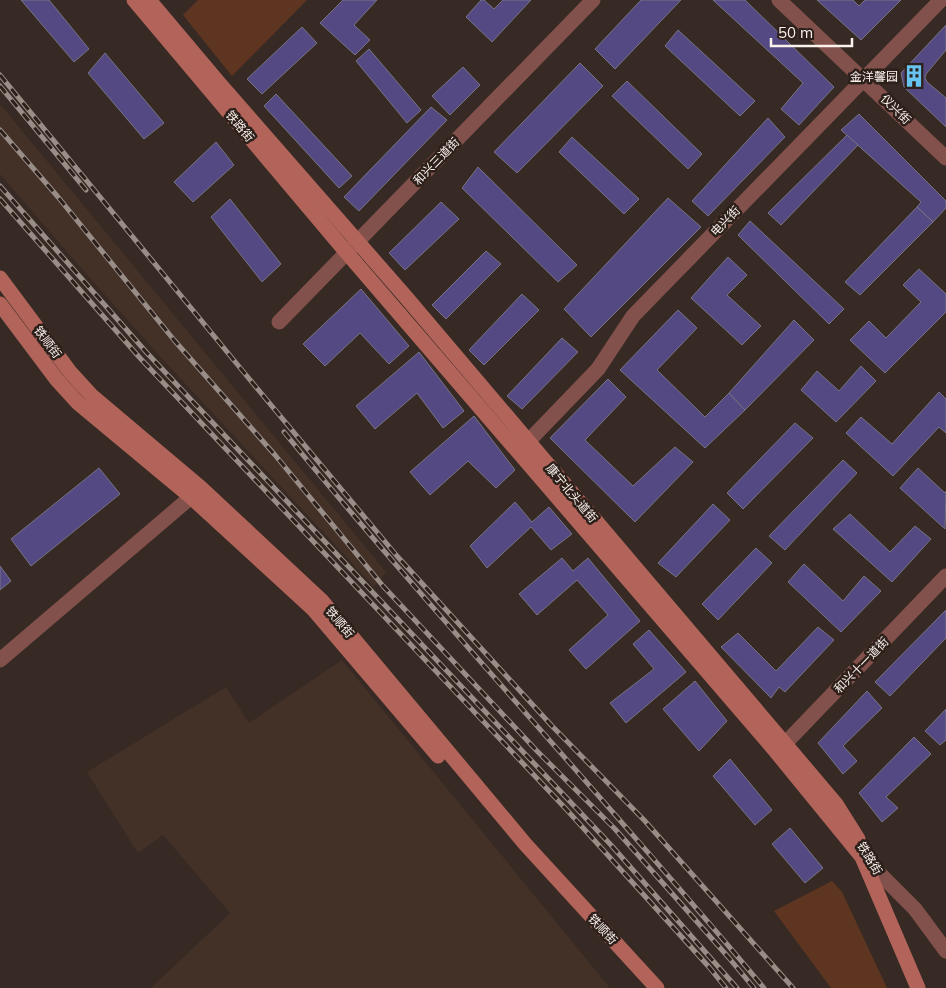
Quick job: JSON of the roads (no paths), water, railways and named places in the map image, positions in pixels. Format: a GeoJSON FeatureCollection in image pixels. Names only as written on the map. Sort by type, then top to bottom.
{"type":"FeatureCollection","features":[{"type":"Feature","properties":{"kind":"main road","name":"铁路街"},"geometry":{"type":"LineString","coordinates":[[134,0],[352,247]]}},
{"type":"Feature","properties":{"kind":"main road","name":"铁路街"},"geometry":{"type":"LineString","coordinates":[[149,0],[352,247]]}},
{"type":"Feature","properties":{"kind":"main road","name":"康宁北头道街"},"geometry":{"type":"LineString","coordinates":[[352,247],[781,749]]}},
{"type":"Feature","properties":{"kind":"main road","name":"铁顺街"},"geometry":{"type":"LineString","coordinates":[[0,278],[70,372],[92,396],[201,488],[322,601],[526,845],[657,988]]}},
{"type":"Feature","properties":{"kind":"main road","name":"铁顺街"},"geometry":{"type":"LineString","coordinates":[[0,304],[57,380],[78,403],[191,497],[314,610],[521,853],[644,988]]}},
{"type":"Feature","properties":{"kind":"main road","name":"铁路街"},"geometry":{"type":"LineString","coordinates":[[781,749],[862,857],[918,988]]}},
{"type":"Feature","properties":{"kind":"main road","name":"铁路街"},"geometry":{"type":"LineString","coordinates":[[781,749],[836,804],[877,867],[928,988]]}},
{"type":"Feature","properties":{"kind":"street","name":"和兴三道街"},"geometry":{"type":"LineString","coordinates":[[279,322],[593,0]]}},
{"type":"Feature","properties":{"kind":"street","name":"仪兴街"},"geometry":{"type":"LineString","coordinates":[[779,0],[946,158]]}},
{"type":"Feature","properties":{"kind":"street","name":"电兴街"},"geometry":{"type":"LineString","coordinates":[[524,447],[598,369],[633,316],[941,0]]}},
{"type":"Feature","properties":{"kind":"street"},"geometry":{"type":"LineString","coordinates":[[0,660],[191,497]]}},
{"type":"Feature","properties":{"kind":"street","name":"和兴十一道街"},"geometry":{"type":"LineString","coordinates":[[781,749],[946,576]]}},
{"type":"Feature","properties":{"kind":"street"},"geometry":{"type":"LineString","coordinates":[[862,857],[915,910],[946,951]]}},
{"type":"Feature","properties":{"kind":"railway"},"geometry":{"type":"LineString","coordinates":[[0,75],[397,556],[552,726],[644,820],[793,988]]}},
{"type":"Feature","properties":{"kind":"railway"},"geometry":{"type":"LineString","coordinates":[[0,86],[86,190]]}},
{"type":"Feature","properties":{"kind":"railway"},"geometry":{"type":"LineString","coordinates":[[0,130],[58,197],[174,340],[275,455],[383,586],[537,751],[615,829],[754,988]]}},
{"type":"Feature","properties":{"kind":"railway"},"geometry":{"type":"LineString","coordinates":[[0,186],[147,353],[611,845],[737,988]]}},
{"type":"Feature","properties":{"kind":"railway"},"geometry":{"type":"LineString","coordinates":[[0,199],[140,358],[566,809],[726,988]]}},
{"type":"Feature","properties":{"kind":"railway"},"geometry":{"type":"LineString","coordinates":[[284,432],[402,572],[645,848],[764,988]]}},
{"type":"Feature","properties":{"kind":"place","name":"金洋馨园"},"geometry":{"type":"Point","coordinates":[914,76]}}]}
